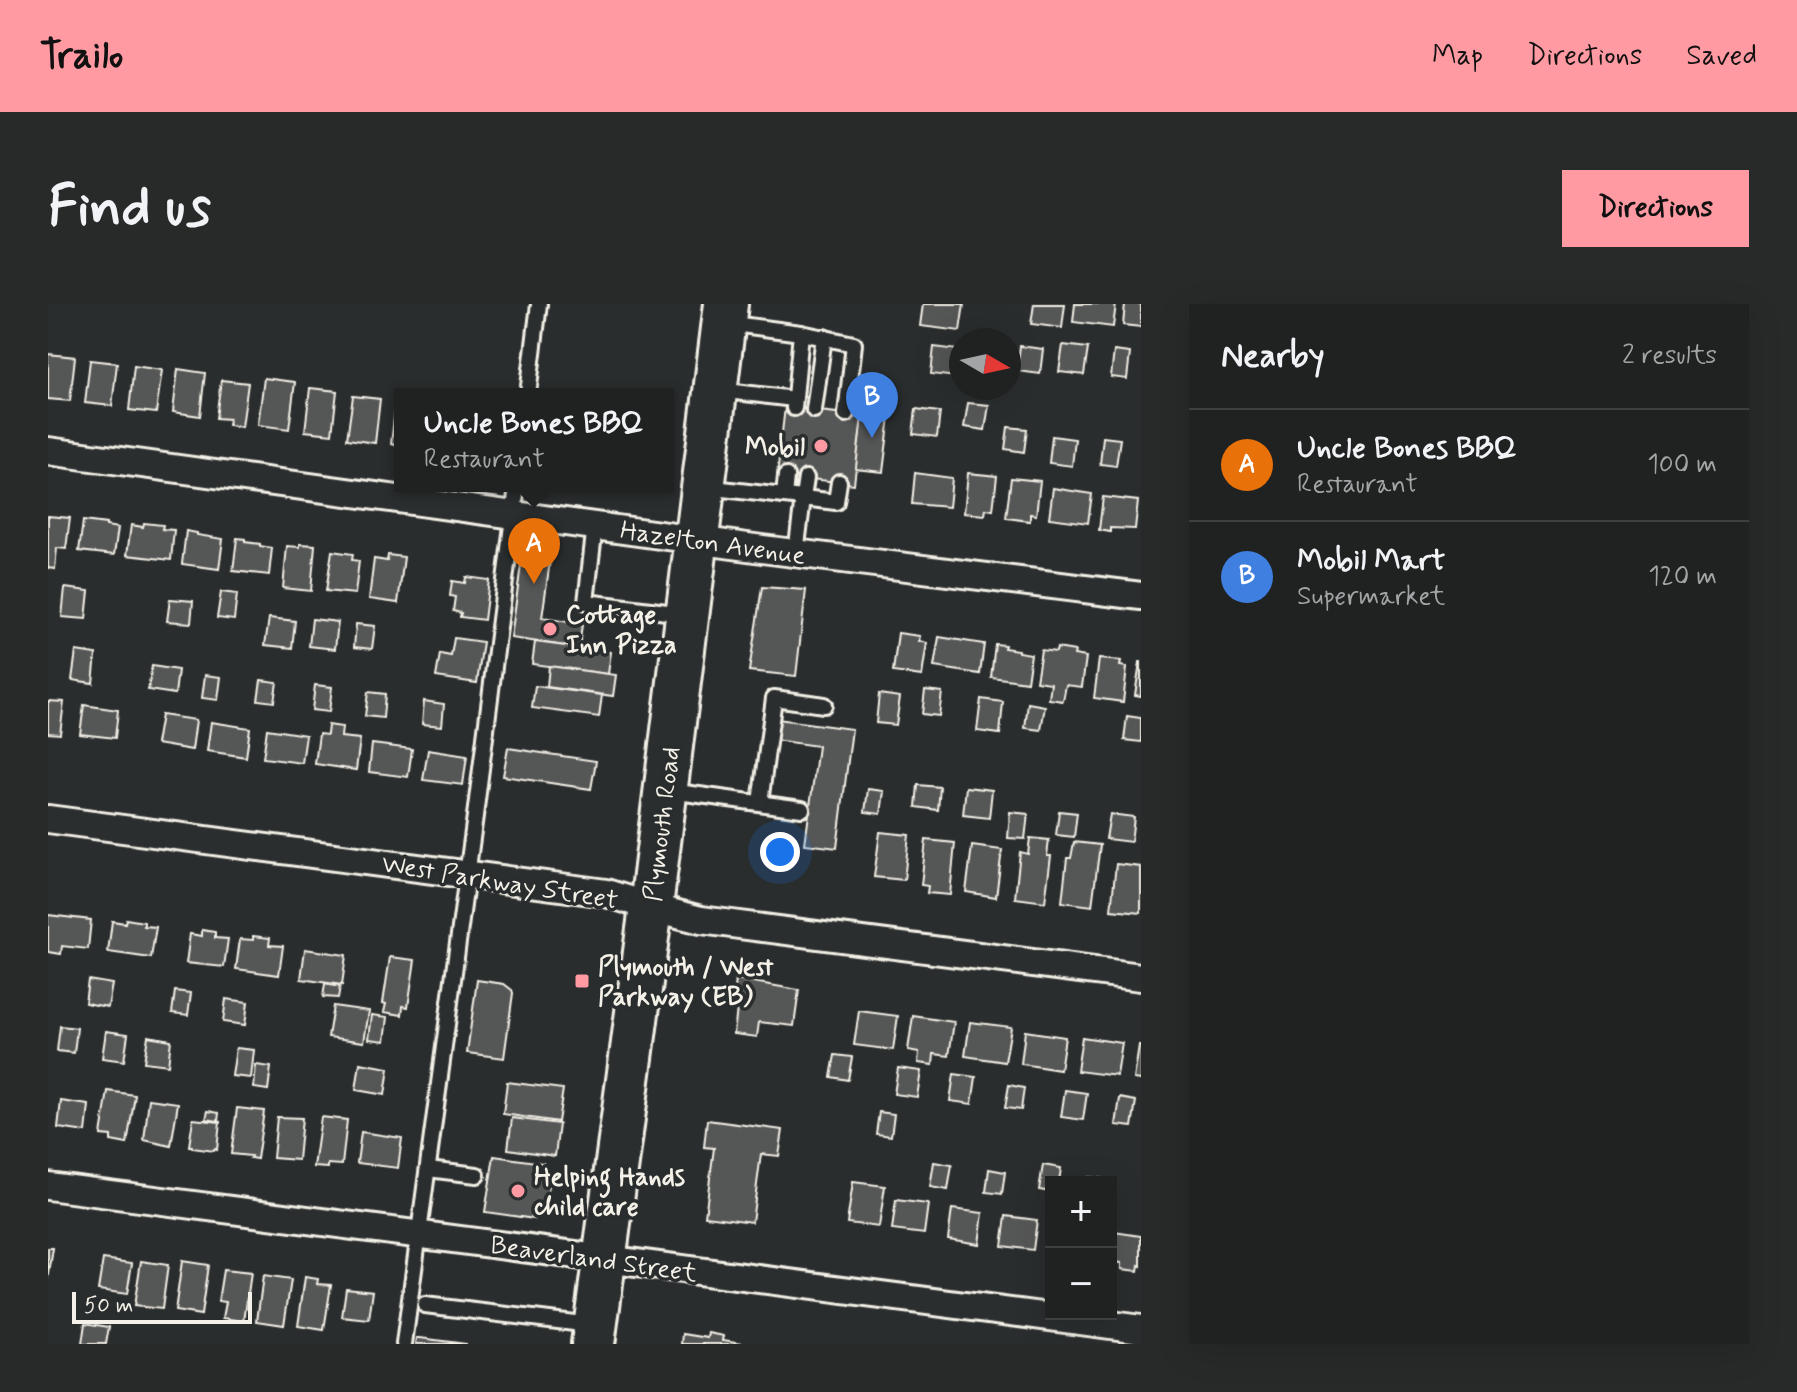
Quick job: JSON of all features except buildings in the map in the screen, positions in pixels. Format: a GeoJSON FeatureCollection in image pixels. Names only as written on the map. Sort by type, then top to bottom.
{"type":"FeatureCollection","features":[{"type":"Feature","properties":{"kind":"main road","name":"Plymouth Road"},"geometry":{"type":"LineString","coordinates":[[594,1335],[725,314]]}},
{"type":"Feature","properties":{"kind":"street","name":"Hazelton Avenue"},"geometry":{"type":"LineString","coordinates":[[48,451],[796,553],[1141,596]]}},
{"type":"Feature","properties":{"kind":"street","name":"West Parkway Street"},"geometry":{"type":"LineString","coordinates":[[48,819],[606,893],[701,920],[1141,977]]}},
{"type":"Feature","properties":{"kind":"street","name":"Beaverland Street"},"geometry":{"type":"LineString","coordinates":[[48,1186],[1141,1329]]}},
{"type":"Feature","properties":{"kind":"lane"},"geometry":{"type":"LineString","coordinates":[[529,388],[539,304]]}},
{"type":"Feature","properties":{"kind":"lane"},"geometry":{"type":"LineString","coordinates":[[725,314],[854,344],[846,414]]}},
{"type":"Feature","properties":{"kind":"lane"},"geometry":{"type":"LineString","coordinates":[[715,389],[794,403],[801,333]]}},
{"type":"Feature","properties":{"kind":"lane"},"geometry":{"type":"LineString","coordinates":[[814,410],[824,337]]}},
{"type":"Feature","properties":{"kind":"lane"},"geometry":{"type":"LineString","coordinates":[[784,496],[786,476]]}},
{"type":"Feature","properties":{"kind":"lane"},"geometry":{"type":"LineString","coordinates":[[796,553],[806,478]]}},
{"type":"Feature","properties":{"kind":"lane"},"geometry":{"type":"LineString","coordinates":[[704,487],[836,502],[839,482]]}},
{"type":"Feature","properties":{"kind":"lane"},"geometry":{"type":"LineString","coordinates":[[404,1344],[516,492]]}},
{"type":"Feature","properties":{"kind":"lane"},"geometry":{"type":"LineString","coordinates":[[595,525],[586,602],[687,615]]}},
{"type":"Feature","properties":{"kind":"lane"},"geometry":{"type":"LineString","coordinates":[[760,803],[774,698],[824,705]]}},
{"type":"Feature","properties":{"kind":"lane"},"geometry":{"type":"LineString","coordinates":[[665,790],[802,809]]}},
{"type":"Feature","properties":{"kind":"lane"},"geometry":{"type":"LineString","coordinates":[[428,1169],[477,1175]]}},
{"type":"Feature","properties":{"kind":"lane"},"geometry":{"type":"LineString","coordinates":[[425,1305],[594,1335]]}},
{"type":"Feature","properties":{"kind":"place","name":"Mobil Mart"},"geometry":{"type":"Point","coordinates":[872,438]}},
{"type":"Feature","properties":{"kind":"place","name":"Mobil"},"geometry":{"type":"Point","coordinates":[821,446]}},
{"type":"Feature","properties":{"kind":"place","name":"Uncle Bones BBQ"},"geometry":{"type":"Point","coordinates":[534,584]}},
{"type":"Feature","properties":{"kind":"place","name":"Cottage Inn Pizza"},"geometry":{"type":"Point","coordinates":[550,629]}},
{"type":"Feature","properties":{"kind":"place","name":"Plymouth / West Parkway (EB)"},"geometry":{"type":"Point","coordinates":[582,981]}},
{"type":"Feature","properties":{"kind":"place","name":"Helping Hands child care"},"geometry":{"type":"Point","coordinates":[518,1191]}}]}
